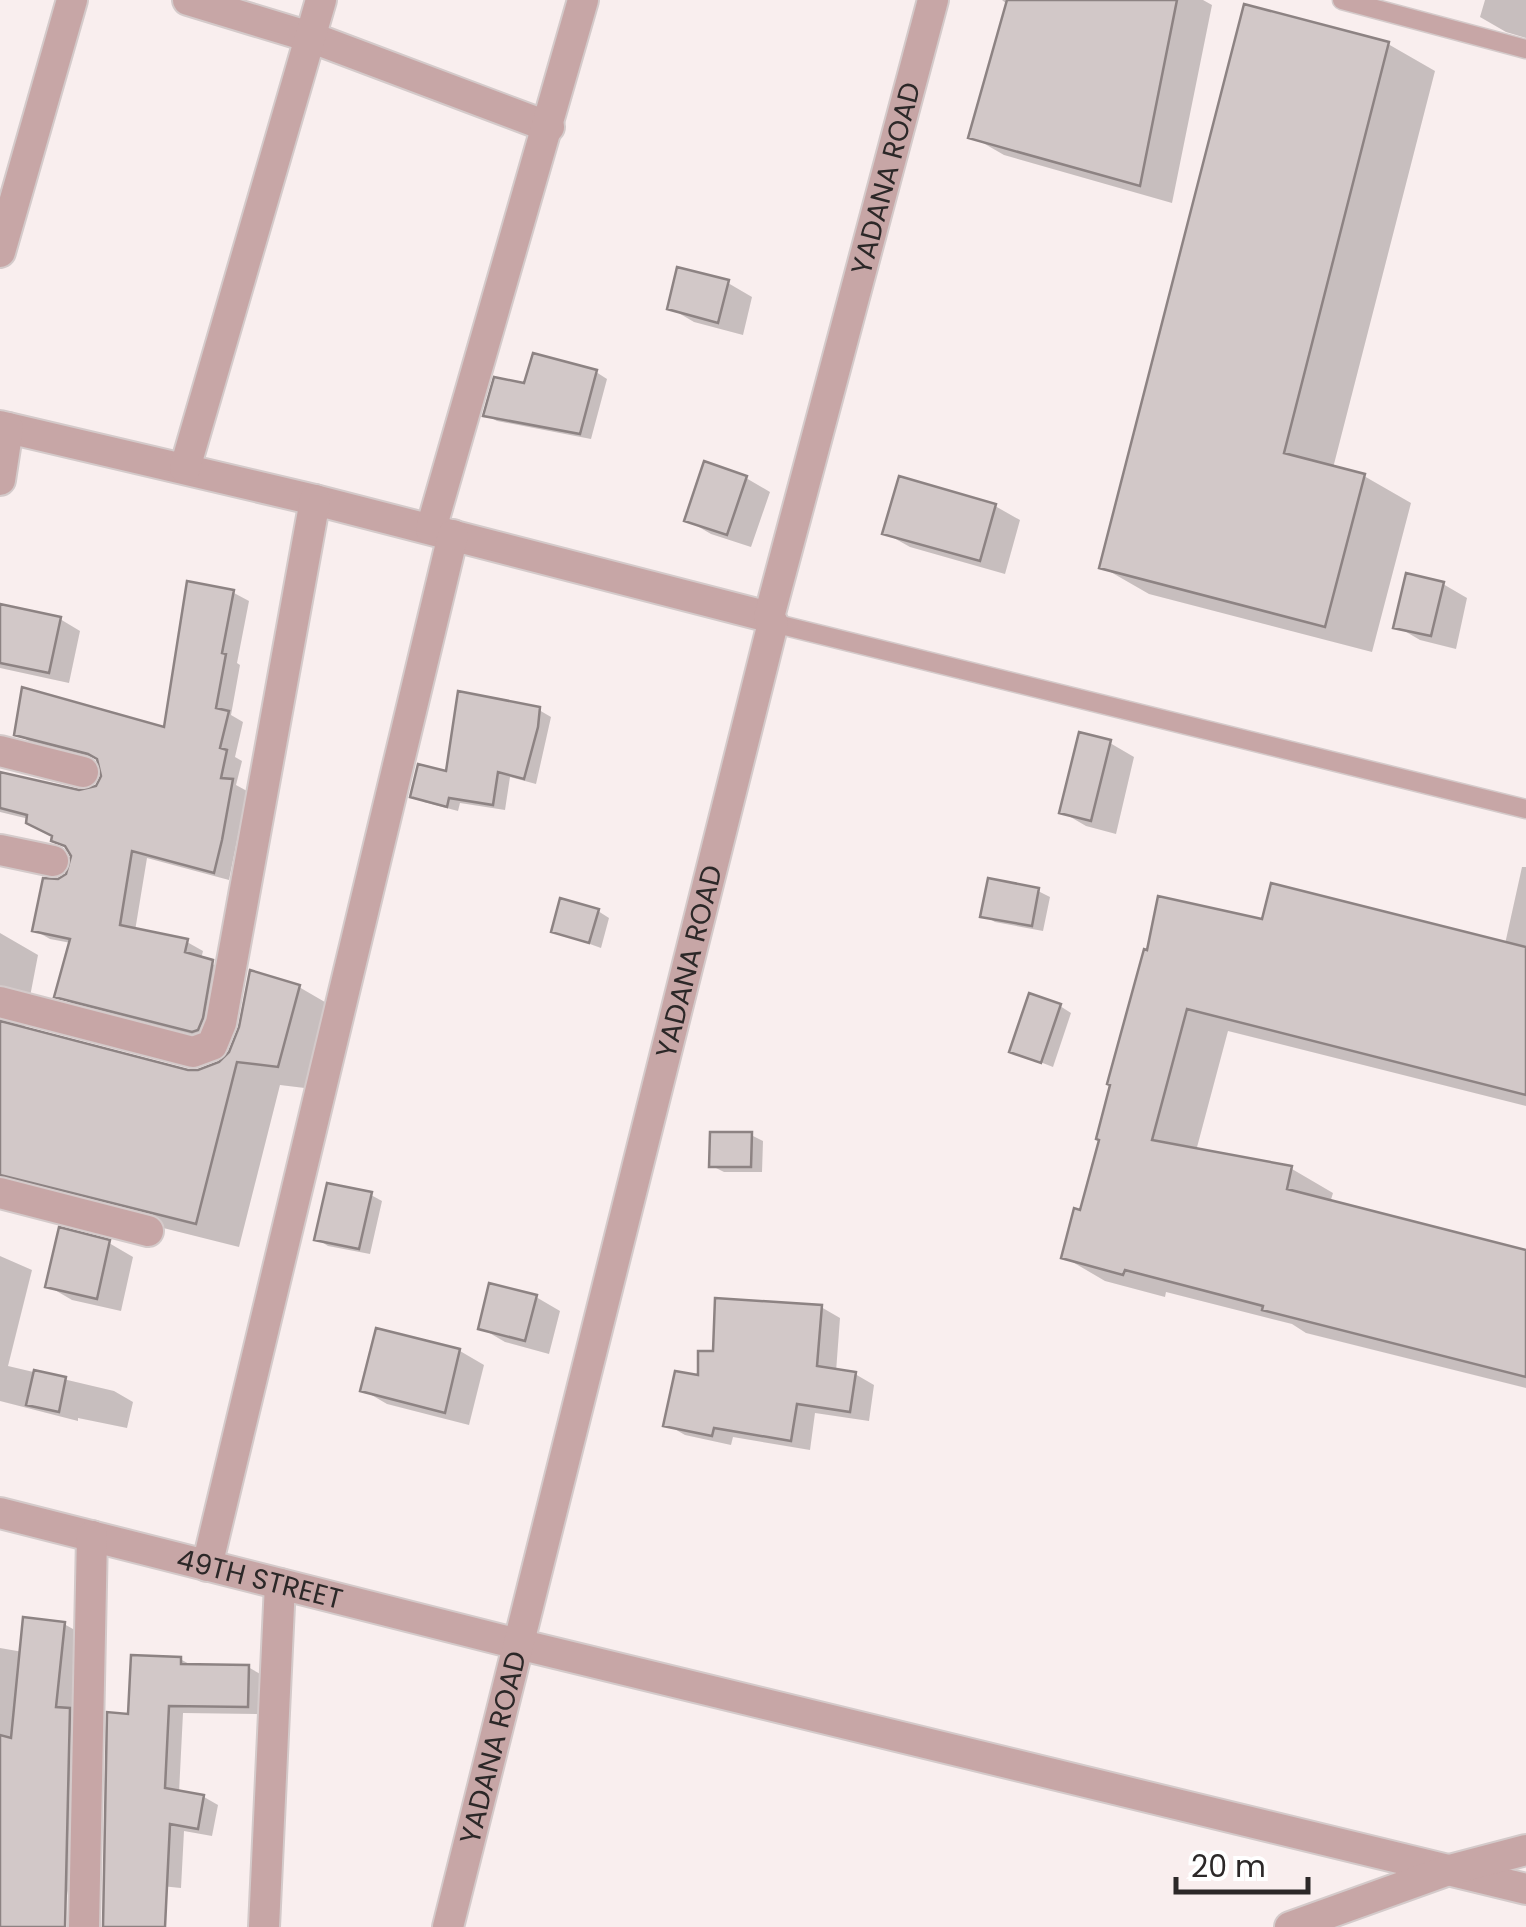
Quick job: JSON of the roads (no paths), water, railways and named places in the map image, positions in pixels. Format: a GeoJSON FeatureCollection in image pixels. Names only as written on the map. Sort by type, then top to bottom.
{"type":"FeatureCollection","features":[{"type":"Feature","properties":{"kind":"street"},"geometry":{"type":"LineString","coordinates":[[0,252],[72,0]]}},
{"type":"Feature","properties":{"kind":"street"},"geometry":{"type":"LineString","coordinates":[[188,0],[310,37],[549,126]]}},
{"type":"Feature","properties":{"kind":"street"},"geometry":{"type":"LineString","coordinates":[[185,468],[321,0]]}},
{"type":"Feature","properties":{"kind":"street"},"geometry":{"type":"LineString","coordinates":[[207,1566],[442,532],[584,0]]}},
{"type":"Feature","properties":{"kind":"street","name":"YADANA ROAD"},"geometry":{"type":"LineString","coordinates":[[448,1927],[771,620],[933,0]]}},
{"type":"Feature","properties":{"kind":"street"},"geometry":{"type":"LineString","coordinates":[[0,480],[4,427],[315,500],[771,620]]}},
{"type":"Feature","properties":{"kind":"street"},"geometry":{"type":"LineString","coordinates":[[0,1002],[194,1052],[212,1045],[221,1023],[315,500]]}},
{"type":"Feature","properties":{"kind":"street"},"geometry":{"type":"LineString","coordinates":[[0,751],[82,772]]}},
{"type":"Feature","properties":{"kind":"street"},"geometry":{"type":"LineString","coordinates":[[0,850],[53,861]]}},
{"type":"Feature","properties":{"kind":"street"},"geometry":{"type":"LineString","coordinates":[[0,1193],[148,1231]]}},
{"type":"Feature","properties":{"kind":"street","name":"49TH STREET"},"geometry":{"type":"LineString","coordinates":[[0,1513],[518,1644],[1526,1888]]}},
{"type":"Feature","properties":{"kind":"street"},"geometry":{"type":"LineString","coordinates":[[84,1927],[92,1536]]}},
{"type":"Feature","properties":{"kind":"street"},"geometry":{"type":"LineString","coordinates":[[264,1927],[280,1584]]}},
{"type":"Feature","properties":{"kind":"street"},"geometry":{"type":"LineString","coordinates":[[1290,1927],[1446,1871],[1526,1850]]}},
{"type":"Feature","properties":{"kind":"lane"},"geometry":{"type":"LineString","coordinates":[[1342,0],[1526,49]]}},
{"type":"Feature","properties":{"kind":"lane"},"geometry":{"type":"LineString","coordinates":[[771,620],[1526,809]]}}]}
